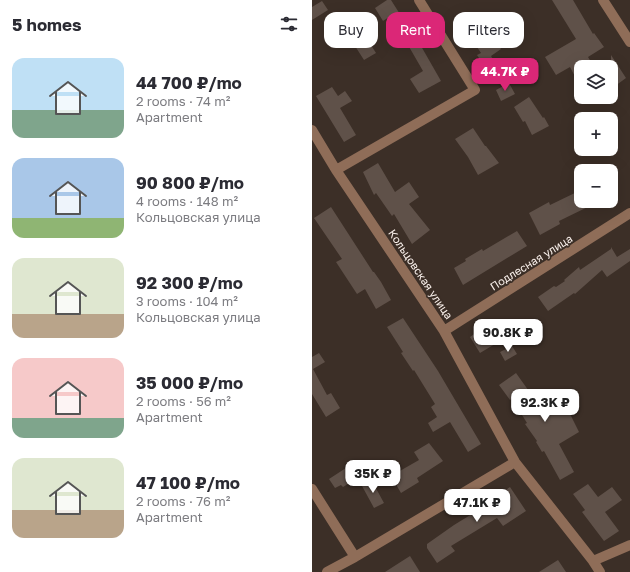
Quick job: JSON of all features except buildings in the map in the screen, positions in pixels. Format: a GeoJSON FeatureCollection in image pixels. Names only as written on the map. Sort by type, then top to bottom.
{"type":"FeatureCollection","features":[{"type":"Feature","properties":{"kind":"street"},"geometry":{"type":"LineString","coordinates":[[336,170],[475,90],[419,0]]}},
{"type":"Feature","properties":{"kind":"street"},"geometry":{"type":"LineString","coordinates":[[603,0],[630,42]]}},
{"type":"Feature","properties":{"kind":"street","name":"Кольцовская улица"},"geometry":{"type":"LineString","coordinates":[[312,130],[336,170],[444,331],[515,462],[600,572]]}},
{"type":"Feature","properties":{"kind":"street","name":"Подлесная улица"},"geometry":{"type":"LineString","coordinates":[[444,331],[630,213]]}},
{"type":"Feature","properties":{"kind":"street"},"geometry":{"type":"LineString","coordinates":[[327,572],[515,462]]}},
{"type":"Feature","properties":{"kind":"street"},"geometry":{"type":"LineString","coordinates":[[312,489],[355,557]]}},
{"type":"Feature","properties":{"kind":"street"},"geometry":{"type":"LineString","coordinates":[[593,561],[630,545]]}}]}
